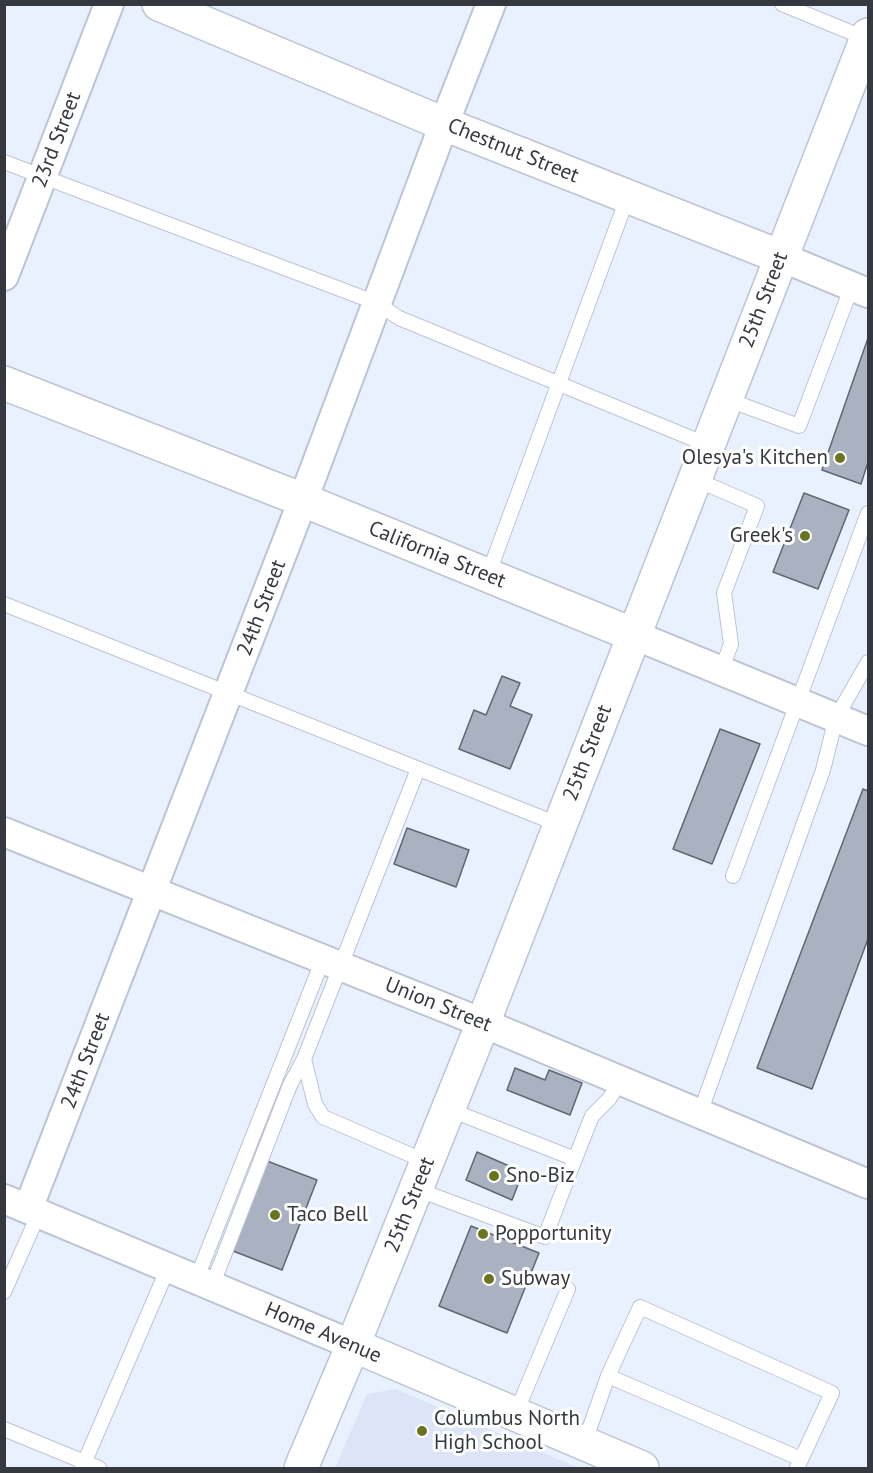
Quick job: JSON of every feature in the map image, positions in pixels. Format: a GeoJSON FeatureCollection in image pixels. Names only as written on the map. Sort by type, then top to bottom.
{"type":"FeatureCollection","features":[{"type":"Feature","properties":{"kind":"street","name":"23rd Street"},"geometry":{"type":"LineString","coordinates":[[4,276],[109,4]]}},
{"type":"Feature","properties":{"kind":"street","name":"Chestnut Street"},"geometry":{"type":"LineString","coordinates":[[159,4],[444,124],[860,289]]}},
{"type":"Feature","properties":{"kind":"street","name":"24th Street"},"geometry":{"type":"LineString","coordinates":[[24,1207],[153,891],[490,4]]}},
{"type":"Feature","properties":{"kind":"street","name":"25th Street"},"geometry":{"type":"LineString","coordinates":[[301,1468],[483,1023],[868,37]]}},
{"type":"Feature","properties":{"kind":"street","name":"California Street"},"geometry":{"type":"LineString","coordinates":[[4,383],[303,500],[868,731]]}},
{"type":"Feature","properties":{"kind":"street","name":"Union Street"},"geometry":{"type":"LineString","coordinates":[[4,832],[483,1023],[868,1184]]}},
{"type":"Feature","properties":{"kind":"street","name":"Home Avenue"},"geometry":{"type":"LineString","coordinates":[[24,1207],[642,1468]]}},
{"type":"Feature","properties":{"kind":"lane"},"geometry":{"type":"LineString","coordinates":[[782,4],[868,37]]}},
{"type":"Feature","properties":{"kind":"lane"},"geometry":{"type":"LineString","coordinates":[[4,162],[377,303],[399,318],[708,445]]}},
{"type":"Feature","properties":{"kind":"lane"},"geometry":{"type":"LineString","coordinates":[[488,575],[628,196]]}},
{"type":"Feature","properties":{"kind":"lane"},"geometry":{"type":"LineString","coordinates":[[726,399],[798,426],[860,289]]}},
{"type":"Feature","properties":{"kind":"lane"},"geometry":{"type":"LineString","coordinates":[[694,479],[757,506],[724,593],[731,644],[721,671]]}},
{"type":"Feature","properties":{"kind":"lane"},"geometry":{"type":"LineString","coordinates":[[733,876],[868,513]]}},
{"type":"Feature","properties":{"kind":"lane"},"geometry":{"type":"LineString","coordinates":[[4,604],[560,825]]}},
{"type":"Feature","properties":{"kind":"lane"},"geometry":{"type":"LineString","coordinates":[[700,1113],[823,770],[836,717],[868,662]]}},
{"type":"Feature","properties":{"kind":"lane"},"geometry":{"type":"LineString","coordinates":[[204,1283],[332,962],[418,769]]}},
{"type":"Feature","properties":{"kind":"lane"},"geometry":{"type":"LineString","coordinates":[[204,1283],[290,1085],[304,1059],[332,962]]}},
{"type":"Feature","properties":{"kind":"lane"},"geometry":{"type":"LineString","coordinates":[[304,1059],[315,1104],[323,1117],[421,1176],[545,1237],[592,1116],[609,1099],[621,1080]]}},
{"type":"Feature","properties":{"kind":"lane"},"geometry":{"type":"LineString","coordinates":[[448,1109],[575,1159]]}},
{"type":"Feature","properties":{"kind":"lane"},"geometry":{"type":"LineString","coordinates":[[4,1292],[24,1207]]}},
{"type":"Feature","properties":{"kind":"lane"},"geometry":{"type":"LineString","coordinates":[[83,1465],[168,1268]]}},
{"type":"Feature","properties":{"kind":"lane"},"geometry":{"type":"LineString","coordinates":[[516,1414],[568,1288]]}},
{"type":"Feature","properties":{"kind":"lane"},"geometry":{"type":"LineString","coordinates":[[584,1444],[608,1376],[640,1306],[831,1393],[799,1464],[608,1376]]}},
{"type":"Feature","properties":{"kind":"lane"},"geometry":{"type":"LineString","coordinates":[[4,1429],[83,1465],[99,1468]]}},
{"type":"Feature","properties":{"kind":"shaded area","name":"Columbus North High School"},"geometry":{"type":"Polygon","coordinates":[[[396,1389],[579,1468],[335,1468],[367,1394],[396,1389]]]}},
{"type":"Feature","properties":{"kind":"building"},"geometry":{"type":"Polygon","coordinates":[[[868,338],[868,462],[861,484],[822,470],[868,338]]]}},
{"type":"Feature","properties":{"kind":"building"},"geometry":{"type":"Polygon","coordinates":[[[804,493],[849,510],[818,589],[773,572],[804,493]]]}},
{"type":"Feature","properties":{"kind":"building"},"geometry":{"type":"Polygon","coordinates":[[[502,676],[520,683],[510,706],[532,715],[510,769],[459,749],[474,710],[486,715],[502,676]]]}},
{"type":"Feature","properties":{"kind":"building"},"geometry":{"type":"Polygon","coordinates":[[[720,729],[760,744],[712,864],[673,849],[720,729]]]}},
{"type":"Feature","properties":{"kind":"building"},"geometry":{"type":"Polygon","coordinates":[[[863,789],[868,791],[868,939],[812,1089],[757,1068],[863,789]]]}},
{"type":"Feature","properties":{"kind":"building"},"geometry":{"type":"Polygon","coordinates":[[[407,828],[469,850],[456,887],[394,864],[407,828]]]}},
{"type":"Feature","properties":{"kind":"building"},"geometry":{"type":"Polygon","coordinates":[[[515,1068],[545,1080],[549,1070],[582,1083],[570,1115],[507,1090],[515,1068]]]}},
{"type":"Feature","properties":{"kind":"building","name":"Sno-Biz"},"geometry":{"type":"Polygon","coordinates":[[[477,1152],[523,1172],[512,1200],[466,1180],[477,1152]]]}},
{"type":"Feature","properties":{"kind":"building","name":"Taco Bell"},"geometry":{"type":"Polygon","coordinates":[[[267,1161],[317,1180],[282,1270],[233,1251],[267,1161]]]}},
{"type":"Feature","properties":{"kind":"building","name":"Subway"},"geometry":{"type":"Polygon","coordinates":[[[471,1226],[539,1253],[507,1333],[439,1306],[471,1226]]]}},
{"type":"Feature","properties":{"kind":"place","name":"Olesya's Kitchen"},"geometry":{"type":"Point","coordinates":[840,458]}},
{"type":"Feature","properties":{"kind":"place","name":"Greek's"},"geometry":{"type":"Point","coordinates":[805,536]}},
{"type":"Feature","properties":{"kind":"place","name":"Sno-Biz"},"geometry":{"type":"Point","coordinates":[494,1176]}},
{"type":"Feature","properties":{"kind":"place","name":"Taco Bell"},"geometry":{"type":"Point","coordinates":[275,1215]}},
{"type":"Feature","properties":{"kind":"place","name":"Popportunity"},"geometry":{"type":"Point","coordinates":[483,1234]}},
{"type":"Feature","properties":{"kind":"place","name":"Subway"},"geometry":{"type":"Point","coordinates":[489,1279]}},
{"type":"Feature","properties":{"kind":"place","name":"Columbus North High School"},"geometry":{"type":"Point","coordinates":[422,1431]}}]}
